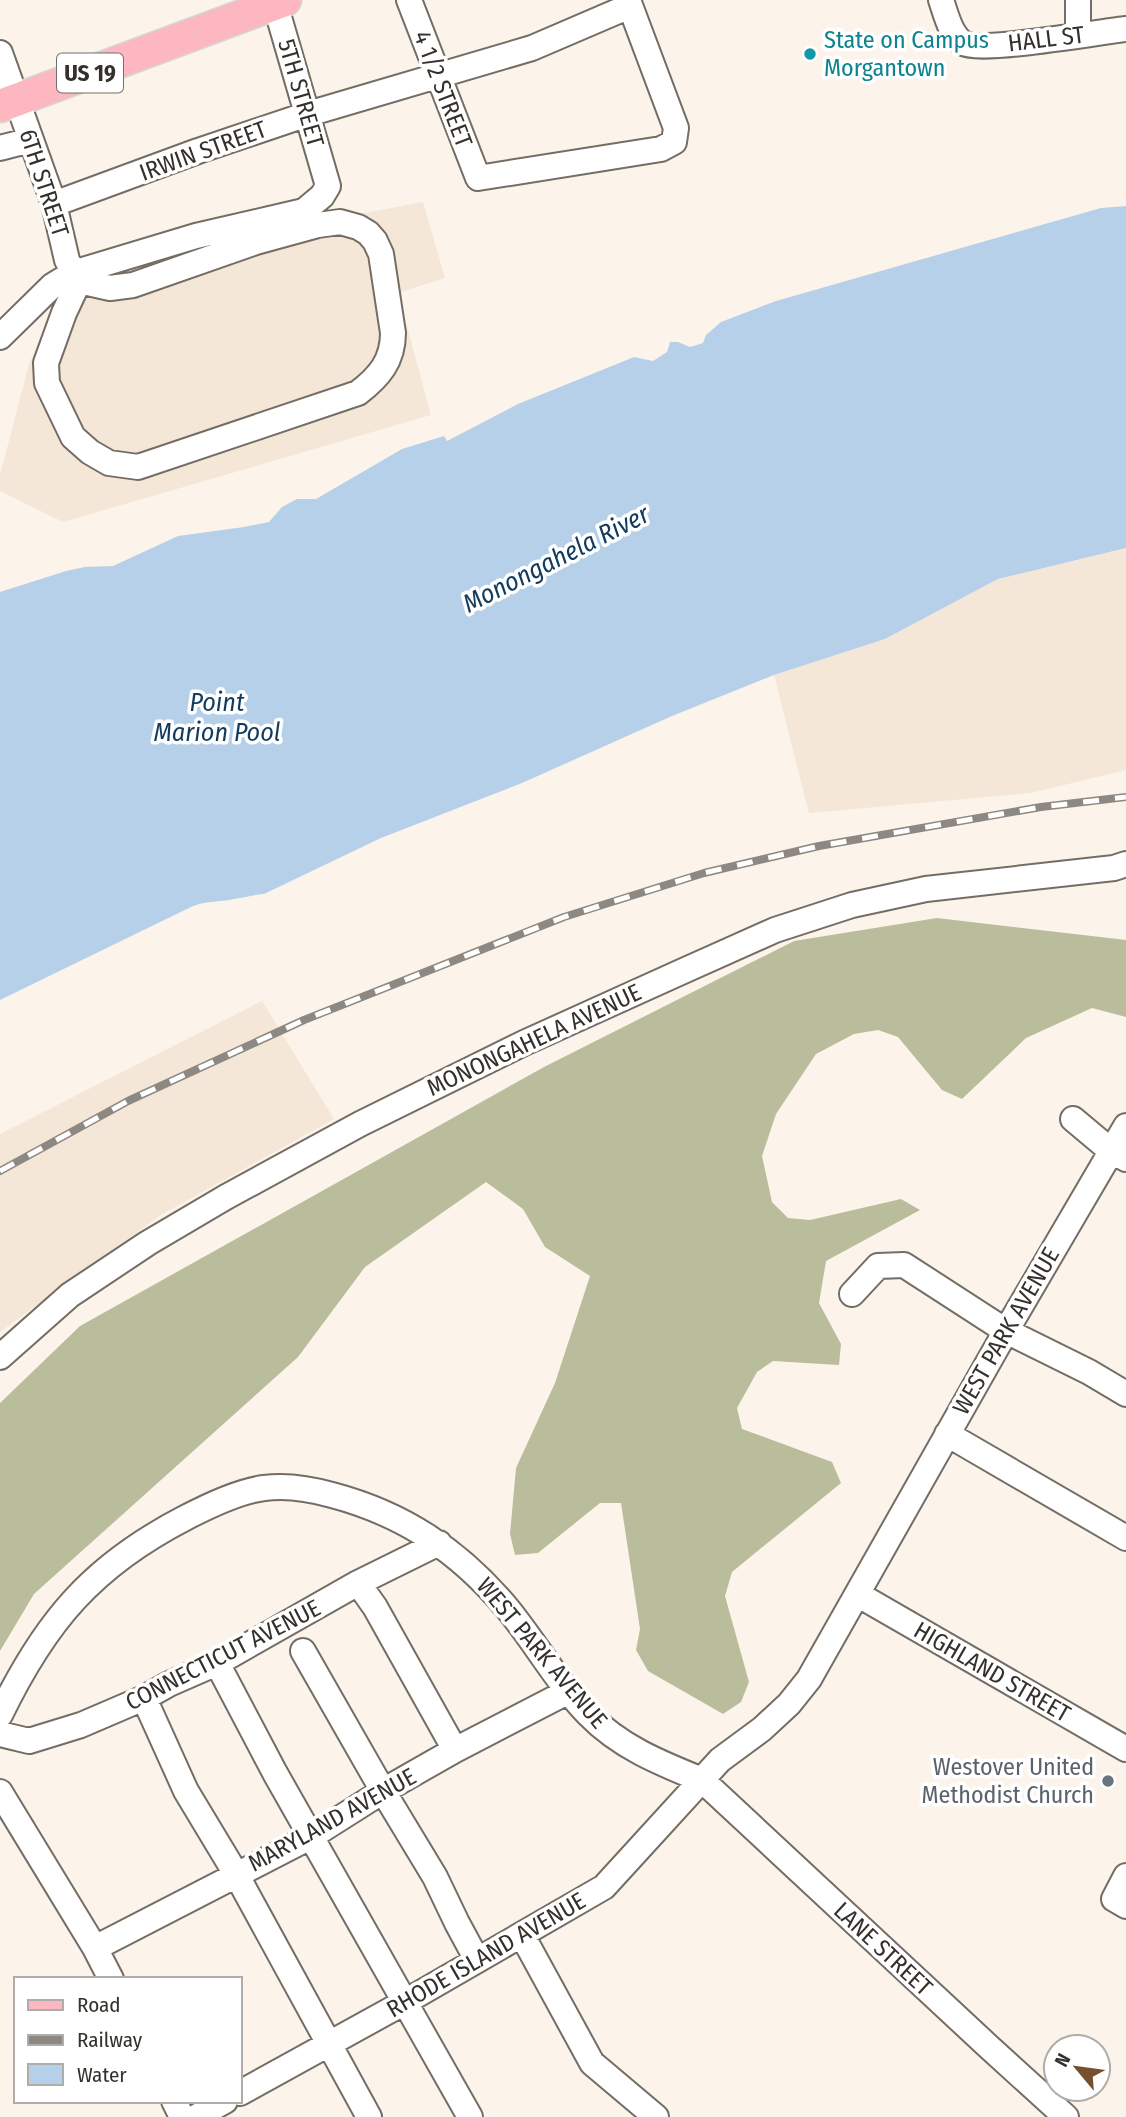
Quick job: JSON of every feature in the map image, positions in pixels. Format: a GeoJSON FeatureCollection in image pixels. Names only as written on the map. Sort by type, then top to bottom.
{"type":"FeatureCollection","features":[{"type":"Feature","properties":{"kind":"main road","name":"US 19"},"geometry":{"type":"LineString","coordinates":[[8,103],[278,1]]}},
{"type":"Feature","properties":{"kind":"street","name":"4 1/2 STREET"},"geometry":{"type":"LineString","coordinates":[[409,0],[478,178],[661,149],[674,142],[676,128],[629,3]]}},
{"type":"Feature","properties":{"kind":"street","name":"HALL ST"},"geometry":{"type":"LineString","coordinates":[[941,0],[955,36],[966,45],[981,46],[1126,29]]}},
{"type":"Feature","properties":{"kind":"street"},"geometry":{"type":"LineString","coordinates":[[1078,0],[1078,35]]}},
{"type":"Feature","properties":{"kind":"street","name":"5TH STREET"},"geometry":{"type":"LineString","coordinates":[[76,277],[196,236],[304,211],[322,197],[328,186],[278,1]]}},
{"type":"Feature","properties":{"kind":"street","name":"IRWIN STREET"},"geometry":{"type":"LineString","coordinates":[[54,204],[308,114],[533,48],[629,3]]}},
{"type":"Feature","properties":{"kind":"street","name":"6TH STREET"},"geometry":{"type":"LineString","coordinates":[[0,53],[8,103],[31,140],[54,204],[67,260],[76,277]]}},
{"type":"Feature","properties":{"kind":"street"},"geometry":{"type":"LineString","coordinates":[[0,148],[31,140]]}},
{"type":"Feature","properties":{"kind":"street"},"geometry":{"type":"LineString","coordinates":[[0,337],[52,286],[76,277],[110,288],[134,285],[256,242],[318,225],[340,222],[368,233],[381,254],[393,346],[383,371],[358,393],[138,467],[109,463],[73,438],[47,383],[46,363],[76,277]]}},
{"type":"Feature","properties":{"kind":"street","name":"MONONGAHELA AVENUE"},"geometry":{"type":"LineString","coordinates":[[0,1357],[70,1295],[148,1243],[226,1197],[360,1124],[489,1060],[775,930],[852,905],[926,889],[1122,866]]}},
{"type":"Feature","properties":{"kind":"street"},"geometry":{"type":"LineString","coordinates":[[1073,1119],[1118,1154]]}},
{"type":"Feature","properties":{"kind":"street","name":"WEST PARK AVENUE"},"geometry":{"type":"LineString","coordinates":[[0,1715],[32,1654],[65,1609],[102,1571],[150,1536],[212,1504],[264,1488],[309,1489],[362,1503],[402,1521],[439,1543],[473,1572],[507,1608],[588,1714],[620,1741],[653,1760],[702,1780],[720,1760],[762,1729],[789,1704],[809,1679],[1006,1331],[1118,1154],[1126,1126]]}},
{"type":"Feature","properties":{"kind":"street"},"geometry":{"type":"LineString","coordinates":[[852,1294],[878,1266],[904,1265],[1006,1331],[1089,1372],[1126,1394]]}},
{"type":"Feature","properties":{"kind":"street"},"geometry":{"type":"LineString","coordinates":[[947,1434],[1126,1538]]}},
{"type":"Feature","properties":{"kind":"street","name":"CONNECTICUT AVENUE"},"geometry":{"type":"LineString","coordinates":[[0,1734],[29,1741],[81,1725],[144,1698],[217,1663],[358,1583],[439,1543]]}},
{"type":"Feature","properties":{"kind":"street"},"geometry":{"type":"LineString","coordinates":[[358,1583],[375,1607],[455,1750]]}},
{"type":"Feature","properties":{"kind":"street","name":"HIGHLAND STREET"},"geometry":{"type":"LineString","coordinates":[[857,1594],[1126,1749]]}},
{"type":"Feature","properties":{"kind":"street"},"geometry":{"type":"LineString","coordinates":[[303,1651],[435,1877],[477,1960]]}},
{"type":"Feature","properties":{"kind":"street"},"geometry":{"type":"LineString","coordinates":[[217,1663],[275,1773],[470,2117]]}},
{"type":"Feature","properties":{"kind":"street","name":"MARYLAND AVENUE"},"geometry":{"type":"LineString","coordinates":[[95,1948],[312,1836],[455,1750],[569,1691]]}},
{"type":"Feature","properties":{"kind":"street"},"geometry":{"type":"LineString","coordinates":[[144,1698],[186,1791],[236,1874],[369,2117]]}},
{"type":"Feature","properties":{"kind":"street","name":"RHODE ISLAND AVENUE"},"geometry":{"type":"LineString","coordinates":[[242,2092],[405,2003],[604,1887],[702,1780]]}},
{"type":"Feature","properties":{"kind":"street","name":"LANE STREET"},"geometry":{"type":"LineString","coordinates":[[702,1780],[1066,2117]]}},
{"type":"Feature","properties":{"kind":"street"},"geometry":{"type":"LineString","coordinates":[[0,1792],[110,1977]]}},
{"type":"Feature","properties":{"kind":"street"},"geometry":{"type":"LineString","coordinates":[[1120,1903],[1126,1876]]}},
{"type":"Feature","properties":{"kind":"street"},"geometry":{"type":"LineString","coordinates":[[522,1935],[592,2063],[656,2117]]}},
{"type":"Feature","properties":{"kind":"street"},"geometry":{"type":"LineString","coordinates":[[196,2117],[221,2103]]}},
{"type":"Feature","properties":{"kind":"shaded area"},"geometry":{"type":"Polygon","coordinates":[[[423,202],[445,278],[398,293],[431,415],[63,522],[0,491],[0,475],[29,364],[58,297],[118,272],[285,223],[423,202]]]}},
{"type":"Feature","properties":{"kind":"shaded area"},"geometry":{"type":"Polygon","coordinates":[[[1126,548],[1126,770],[1031,793],[809,813],[774,675],[885,639],[998,579],[1126,548]]]}},
{"type":"Feature","properties":{"kind":"shaded area"},"geometry":{"type":"Polygon","coordinates":[[[262,1001],[334,1119],[161,1215],[0,1332],[0,1134],[262,1001]]]}},
{"type":"Feature","properties":{"kind":"green space"},"geometry":{"type":"Polygon","coordinates":[[[937,918],[1126,940],[1126,1017],[1092,1008],[1026,1038],[962,1099],[942,1090],[898,1037],[878,1030],[854,1034],[816,1054],[776,1114],[762,1156],[772,1202],[788,1218],[810,1220],[901,1199],[920,1210],[826,1261],[819,1303],[841,1344],[839,1365],[773,1361],[757,1372],[737,1408],[742,1429],[832,1462],[841,1483],[732,1572],[725,1596],[749,1682],[741,1702],[723,1714],[648,1671],[636,1650],[640,1629],[621,1503],[600,1503],[538,1553],[515,1555],[510,1534],[516,1468],[555,1383],[590,1276],[545,1247],[523,1209],[486,1182],[365,1267],[298,1357],[34,1594],[0,1651],[0,1403],[80,1326],[544,1067],[794,941],[937,918]]]}},
{"type":"Feature","properties":{"kind":"water","name":"Point Marion Pool"},"geometry":{"type":"Polygon","coordinates":[[[1126,206],[1126,548],[998,579],[885,639],[774,675],[672,716],[522,783],[381,838],[264,894],[193,906],[0,1000],[0,592],[66,571],[113,566],[178,536],[269,522],[282,507],[297,499],[316,499],[402,449],[444,436],[447,441],[518,404],[634,357],[653,361],[667,352],[670,342],[690,347],[703,343],[706,335],[721,322],[776,301],[1101,208],[1126,206]]]}},
{"type":"Feature","properties":{"kind":"railway"},"geometry":{"type":"LineString","coordinates":[[0,1171],[128,1101],[304,1020],[564,917],[704,873],[819,846],[1041,807],[1126,797]]}},
{"type":"Feature","properties":{"kind":"place","name":"State on Campus Morgantown"},"geometry":{"type":"Point","coordinates":[810,54]}},
{"type":"Feature","properties":{"kind":"place","name":"Westover United Methodist Church"},"geometry":{"type":"Point","coordinates":[1108,1781]}},
{"type":"Feature","properties":{"kind":"water label","name":"Monongahela River"},"geometry":{"type":"Point","coordinates":[556,559]}}]}
